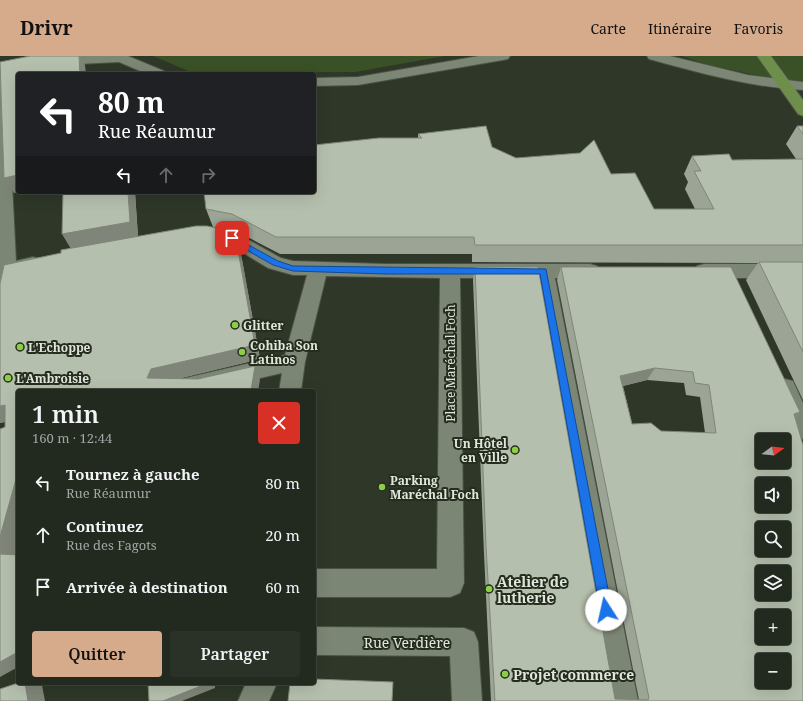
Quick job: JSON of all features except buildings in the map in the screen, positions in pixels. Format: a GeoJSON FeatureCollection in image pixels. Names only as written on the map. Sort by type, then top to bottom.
{"type":"FeatureCollection","features":[{"type":"Feature","properties":{"kind":"main road"},"geometry":{"type":"LineString","coordinates":[[765,57],[803,111]]}},
{"type":"Feature","properties":{"kind":"street"},"geometry":{"type":"LineString","coordinates":[[316,82],[358,81],[503,56]]}},
{"type":"Feature","properties":{"kind":"street"},"geometry":{"type":"LineString","coordinates":[[654,56],[703,69],[786,86],[803,86]]}},
{"type":"Feature","properties":{"kind":"street"},"geometry":{"type":"LineString","coordinates":[[37,66],[78,60],[121,58],[154,72]]}},
{"type":"Feature","properties":{"kind":"street"},"geometry":{"type":"LineString","coordinates":[[0,306],[4,270],[2,74]]}},
{"type":"Feature","properties":{"kind":"street"},"geometry":{"type":"LineString","coordinates":[[194,234],[213,234],[232,238],[275,263],[293,268],[318,270],[607,271]]}},
{"type":"Feature","properties":{"kind":"street"},"geometry":{"type":"LineString","coordinates":[[4,270],[47,262]]}},
{"type":"Feature","properties":{"kind":"street"},"geometry":{"type":"LineString","coordinates":[[290,389],[294,362],[318,270]]}},
{"type":"Feature","properties":{"kind":"street","name":"Place Maréchal Foch"},"geometry":{"type":"LineString","coordinates":[[316,583],[450,583],[450,271]]}},
{"type":"Feature","properties":{"kind":"street"},"geometry":{"type":"LineString","coordinates":[[544,271],[623,701]]}},
{"type":"Feature","properties":{"kind":"street"},"geometry":{"type":"LineString","coordinates":[[684,271],[803,271]]}},
{"type":"Feature","properties":{"kind":"street"},"geometry":{"type":"LineString","coordinates":[[731,271],[741,292]]}},
{"type":"Feature","properties":{"kind":"street"},"geometry":{"type":"LineString","coordinates":[[176,389],[260,368],[294,362]]}},
{"type":"Feature","properties":{"kind":"street"},"geometry":{"type":"LineString","coordinates":[[777,371],[803,428]]}},
{"type":"Feature","properties":{"kind":"street","name":"Rue Verdière"},"geometry":{"type":"LineString","coordinates":[[316,641],[464,642],[467,701]]}},
{"type":"Feature","properties":{"kind":"street"},"geometry":{"type":"LineString","coordinates":[[253,701],[261,685]]}},
{"type":"Feature","properties":{"kind":"green space"},"geometry":{"type":"Polygon","coordinates":[[[153,56],[445,56],[355,72],[191,72],[153,56]]]}},
{"type":"Feature","properties":{"kind":"green space"},"geometry":{"type":"Polygon","coordinates":[[[682,56],[803,56],[803,81],[784,81],[705,64],[682,56]]]}},
{"type":"Feature","properties":{"kind":"place","name":"Glitter"},"geometry":{"type":"Point","coordinates":[235,325]}},
{"type":"Feature","properties":{"kind":"place","name":"L'Echoppe"},"geometry":{"type":"Point","coordinates":[20,347]}},
{"type":"Feature","properties":{"kind":"place","name":"Cohiba Son Latinos"},"geometry":{"type":"Point","coordinates":[242,352]}},
{"type":"Feature","properties":{"kind":"place","name":"L'Ambroisie"},"geometry":{"type":"Point","coordinates":[8,378]}},
{"type":"Feature","properties":{"kind":"place","name":"Un Hôtel en Ville"},"geometry":{"type":"Point","coordinates":[515,450]}},
{"type":"Feature","properties":{"kind":"place","name":"Parking Maréchal Foch"},"geometry":{"type":"Point","coordinates":[382,487]}},
{"type":"Feature","properties":{"kind":"place","name":"Atelier de lutherie"},"geometry":{"type":"Point","coordinates":[489,589]}},
{"type":"Feature","properties":{"kind":"place","name":"Projet commerce"},"geometry":{"type":"Point","coordinates":[505,674]}},
{"type":"Feature","properties":{"kind":"route"},"geometry":{"type":"LineString","coordinates":[[232,238],[275,263],[293,268],[385,271],[544,271],[606,610]]}}]}
